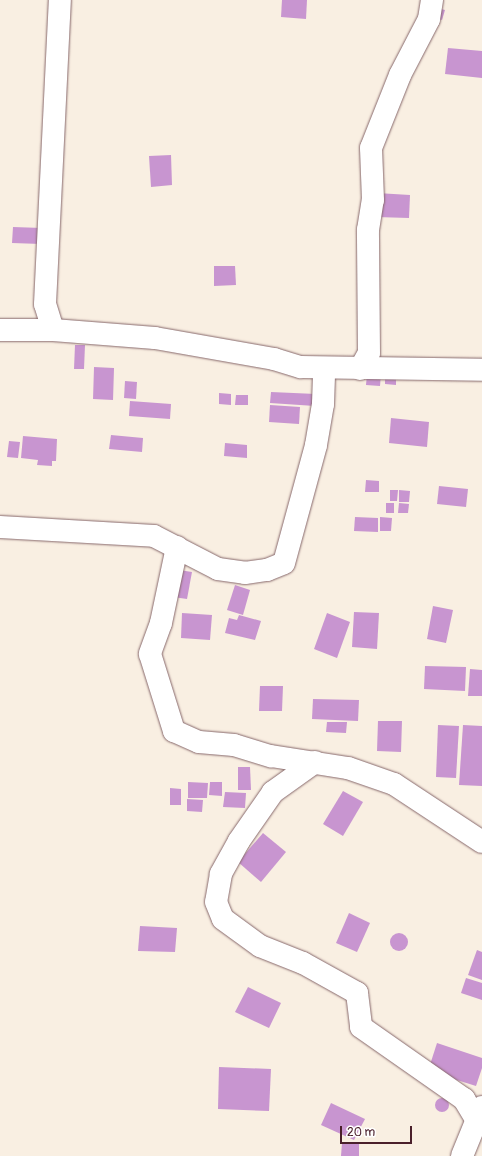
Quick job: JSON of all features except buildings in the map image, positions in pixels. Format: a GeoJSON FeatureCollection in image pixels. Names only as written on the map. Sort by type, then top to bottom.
{"type":"FeatureCollection","features":[{"type":"Feature","properties":{"kind":"street"},"geometry":{"type":"LineString","coordinates":[[54,330],[45,304],[60,0]]}},
{"type":"Feature","properties":{"kind":"street"},"geometry":{"type":"LineString","coordinates":[[360,368],[369,353],[368,230],[373,200],[371,148],[400,75],[429,20],[432,0]]}},
{"type":"Feature","properties":{"kind":"street"},"geometry":{"type":"LineString","coordinates":[[0,330],[54,330],[155,338],[274,359],[301,368],[482,370]]}},
{"type":"Feature","properties":{"kind":"street"},"geometry":{"type":"LineString","coordinates":[[0,527],[154,536],[177,547],[195,559],[218,569],[246,572],[267,570],[284,562],[316,445],[323,404],[324,368]]}},
{"type":"Feature","properties":{"kind":"street"},"geometry":{"type":"LineString","coordinates":[[177,547],[161,623],[150,654],[174,731],[199,742],[234,745],[271,756],[348,768],[394,784],[482,842]]}},
{"type":"Feature","properties":{"kind":"street"},"geometry":{"type":"LineString","coordinates":[[315,762],[273,792],[239,841],[222,874],[216,902],[223,919],[260,946],[303,963],[357,993],[361,1027],[464,1099],[479,1113],[462,1156]]}}]}
